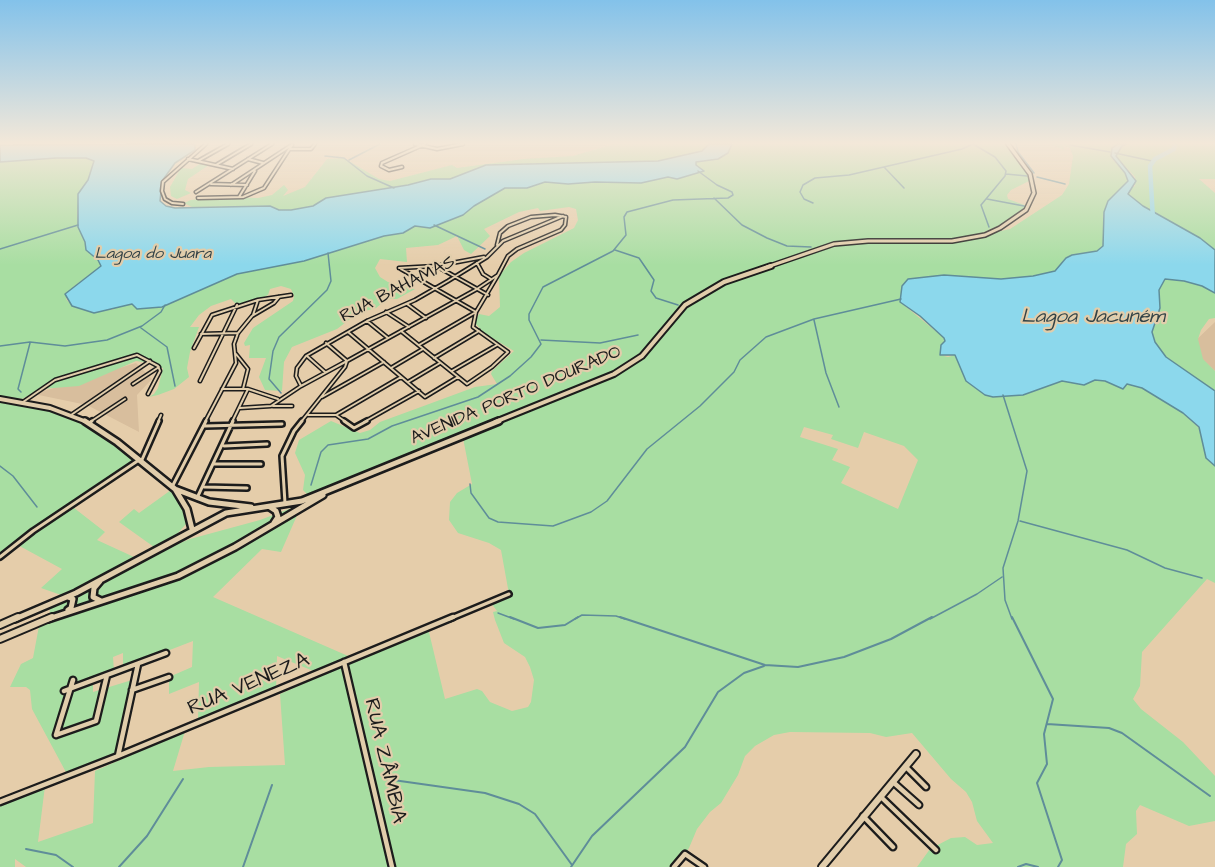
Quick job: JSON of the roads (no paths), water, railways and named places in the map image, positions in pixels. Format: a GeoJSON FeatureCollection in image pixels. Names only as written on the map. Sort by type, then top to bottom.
{"type":"FeatureCollection","features":[{"type":"Feature","properties":{"kind":"main road","name":"AVENIDA PORTO DOURADO"},"geometry":{"type":"LineString","coordinates":[[0,625],[68,597],[157,549],[190,526],[226,513],[284,505],[333,489],[614,374],[642,356],[685,304],[724,282],[834,244],[868,241],[952,241],[985,235],[1000,228],[1026,210],[1034,193],[1032,184]]}},
{"type":"Feature","properties":{"kind":"main road"},"geometry":{"type":"LineString","coordinates":[[0,399],[23,402],[71,415],[89,423],[174,488],[197,498],[209,502],[258,507]]}},
{"type":"Feature","properties":{"kind":"main road"},"geometry":{"type":"LineString","coordinates":[[174,488],[187,508],[190,526]]}},
{"type":"Feature","properties":{"kind":"main road","name":"AVENIDA PORTO DOURADO"},"geometry":{"type":"LineString","coordinates":[[0,639],[60,614],[178,576],[288,517],[333,489]]}},
{"type":"Feature","properties":{"kind":"main road"},"geometry":{"type":"LineString","coordinates":[[284,505],[289,512],[288,517]]}},
{"type":"Feature","properties":{"kind":"main road"},"geometry":{"type":"LineString","coordinates":[[270,507],[276,511],[278,517],[272,525]]}},
{"type":"Feature","properties":{"kind":"main road"},"geometry":{"type":"LineString","coordinates":[[102,602],[93,597],[94,588],[103,577]]}},
{"type":"Feature","properties":{"kind":"main road"},"geometry":{"type":"LineString","coordinates":[[60,614],[71,608],[73,604],[73,599],[68,597]]}},
{"type":"Feature","properties":{"kind":"main road"},"geometry":{"type":"LineString","coordinates":[[822,867],[916,754]]}},
{"type":"Feature","properties":{"kind":"street"},"geometry":{"type":"LineString","coordinates":[[163,184],[165,199],[171,203],[183,204]]}},
{"type":"Feature","properties":{"kind":"street"},"geometry":{"type":"LineString","coordinates":[[196,192],[208,184]]}},
{"type":"Feature","properties":{"kind":"street"},"geometry":{"type":"LineString","coordinates":[[219,184],[247,185]]}},
{"type":"Feature","properties":{"kind":"street"},"geometry":{"type":"LineString","coordinates":[[198,198],[243,197],[268,184]]}},
{"type":"Feature","properties":{"kind":"street"},"geometry":{"type":"LineString","coordinates":[[239,197],[247,185]]}},
{"type":"Feature","properties":{"kind":"street"},"geometry":{"type":"LineString","coordinates":[[401,331],[467,384],[492,368],[508,352],[472,327],[476,312],[488,295],[508,256],[517,249],[561,230],[567,220],[564,215],[531,217],[508,226],[500,233],[497,245]]}},
{"type":"Feature","properties":{"kind":"street","name":"RUA BAHAMAS"},"geometry":{"type":"LineString","coordinates":[[306,356],[367,321],[435,289],[475,265],[497,245],[564,215]]}},
{"type":"Feature","properties":{"kind":"street"},"geometry":{"type":"LineString","coordinates":[[476,312],[399,268],[436,266],[487,256]]}},
{"type":"Feature","properties":{"kind":"street"},"geometry":{"type":"LineString","coordinates":[[464,261],[475,265],[491,279]]}},
{"type":"Feature","properties":{"kind":"street"},"geometry":{"type":"LineString","coordinates":[[436,266],[488,295]]}},
{"type":"Feature","properties":{"kind":"street"},"geometry":{"type":"LineString","coordinates":[[271,406],[278,399],[457,301],[498,275]]}},
{"type":"Feature","properties":{"kind":"street"},"geometry":{"type":"LineString","coordinates":[[194,348],[212,315],[237,305],[291,296]]}},
{"type":"Feature","properties":{"kind":"street"},"geometry":{"type":"LineString","coordinates":[[252,316],[274,303],[279,297]]}},
{"type":"Feature","properties":{"kind":"street"},"geometry":{"type":"LineString","coordinates":[[174,488],[236,363],[234,344],[238,333],[252,316],[258,300]]}},
{"type":"Feature","properties":{"kind":"street"},"geometry":{"type":"LineString","coordinates":[[406,304],[426,318]]}},
{"type":"Feature","properties":{"kind":"street"},"geometry":{"type":"LineString","coordinates":[[200,381],[237,305]]}},
{"type":"Feature","properties":{"kind":"street"},"geometry":{"type":"LineString","coordinates":[[386,312],[409,327]]}},
{"type":"Feature","properties":{"kind":"street"},"geometry":{"type":"LineString","coordinates":[[419,345],[476,312]]}},
{"type":"Feature","properties":{"kind":"street"},"geometry":{"type":"LineString","coordinates":[[367,321],[388,338]]}},
{"type":"Feature","properties":{"kind":"street"},"geometry":{"type":"LineString","coordinates":[[434,358],[479,331]]}},
{"type":"Feature","properties":{"kind":"street"},"geometry":{"type":"LineString","coordinates":[[347,332],[425,397],[458,377]]}},
{"type":"Feature","properties":{"kind":"street"},"geometry":{"type":"LineString","coordinates":[[201,334],[238,333]]}},
{"type":"Feature","properties":{"kind":"street"},"geometry":{"type":"LineString","coordinates":[[326,343],[347,361]]}},
{"type":"Feature","properties":{"kind":"street"},"geometry":{"type":"LineString","coordinates":[[452,371],[498,345]]}},
{"type":"Feature","properties":{"kind":"street"},"geometry":{"type":"LineString","coordinates":[[390,368],[423,349]]}},
{"type":"Feature","properties":{"kind":"street"},"geometry":{"type":"LineString","coordinates":[[197,498],[224,446],[246,389],[248,369],[236,354]]}},
{"type":"Feature","properties":{"kind":"street"},"geometry":{"type":"LineString","coordinates":[[23,402],[55,380],[137,355],[159,368]]}},
{"type":"Feature","properties":{"kind":"street"},"geometry":{"type":"LineString","coordinates":[[301,386],[296,376],[297,368],[306,356],[326,372]]}},
{"type":"Feature","properties":{"kind":"street"},"geometry":{"type":"LineString","coordinates":[[71,415],[150,361]]}},
{"type":"Feature","properties":{"kind":"street"},"geometry":{"type":"LineString","coordinates":[[284,505],[282,456],[294,431],[345,367],[347,361]]}},
{"type":"Feature","properties":{"kind":"street"},"geometry":{"type":"LineString","coordinates":[[321,398],[384,362]]}},
{"type":"Feature","properties":{"kind":"street"},"geometry":{"type":"LineString","coordinates":[[408,382],[440,363]]}},
{"type":"Feature","properties":{"kind":"street"},"geometry":{"type":"LineString","coordinates":[[133,384],[159,368]]}},
{"type":"Feature","properties":{"kind":"street"},"geometry":{"type":"LineString","coordinates":[[148,394],[154,386],[159,368]]}},
{"type":"Feature","properties":{"kind":"street"},"geometry":{"type":"LineString","coordinates":[[308,415],[336,415],[401,377]]}},
{"type":"Feature","properties":{"kind":"street"},"geometry":{"type":"LineString","coordinates":[[222,389],[246,389],[278,399]]}},
{"type":"Feature","properties":{"kind":"street"},"geometry":{"type":"LineString","coordinates":[[336,415],[354,428],[419,392]]}},
{"type":"Feature","properties":{"kind":"street"},"geometry":{"type":"LineString","coordinates":[[89,423],[125,399]]}},
{"type":"Feature","properties":{"kind":"street"},"geometry":{"type":"LineString","coordinates":[[240,408],[292,406]]}},
{"type":"Feature","properties":{"kind":"street"},"geometry":{"type":"LineString","coordinates":[[0,557],[33,531],[140,461],[161,415]]}},
{"type":"Feature","properties":{"kind":"street"},"geometry":{"type":"LineString","coordinates":[[205,426],[282,424]]}},
{"type":"Feature","properties":{"kind":"street"},"geometry":{"type":"LineString","coordinates":[[224,446],[267,444]]}},
{"type":"Feature","properties":{"kind":"street"},"geometry":{"type":"LineString","coordinates":[[214,464],[261,464]]}},
{"type":"Feature","properties":{"kind":"street"},"geometry":{"type":"LineString","coordinates":[[204,487],[247,488]]}},
{"type":"Feature","properties":{"kind":"street","name":"RUA VENEZA"},"geometry":{"type":"LineString","coordinates":[[0,802],[118,756],[509,594]]}},
{"type":"Feature","properties":{"kind":"street"},"geometry":{"type":"LineString","coordinates":[[64,691],[166,653]]}},
{"type":"Feature","properties":{"kind":"street","name":"RUA ZÂMBIA"},"geometry":{"type":"LineString","coordinates":[[344,662],[392,867]]}},
{"type":"Feature","properties":{"kind":"street"},"geometry":{"type":"LineString","coordinates":[[118,756],[138,663]]}},
{"type":"Feature","properties":{"kind":"street"},"geometry":{"type":"LineString","coordinates":[[73,680],[56,735],[96,721],[107,675]]}},
{"type":"Feature","properties":{"kind":"street"},"geometry":{"type":"LineString","coordinates":[[132,690],[169,677]]}},
{"type":"Feature","properties":{"kind":"street"},"geometry":{"type":"LineString","coordinates":[[906,766],[926,787]]}},
{"type":"Feature","properties":{"kind":"street"},"geometry":{"type":"LineString","coordinates":[[892,782],[919,805]]}},
{"type":"Feature","properties":{"kind":"street"},"geometry":{"type":"LineString","coordinates":[[879,796],[936,850]]}},
{"type":"Feature","properties":{"kind":"street"},"geometry":{"type":"LineString","coordinates":[[863,816],[893,847]]}},
{"type":"Feature","properties":{"kind":"street"},"geometry":{"type":"LineString","coordinates":[[674,867],[685,854],[704,867]]}},
{"type":"Feature","properties":{"kind":"water","name":"Lagoa do Juara"},"geometry":{"type":"Polygon","coordinates":[[[85,184],[162,184],[160,201],[166,206],[175,208],[270,206],[279,210],[291,210],[313,206],[326,198],[410,184],[538,184],[527,188],[505,188],[463,215],[430,228],[415,226],[403,233],[384,236],[304,261],[237,274],[162,307],[137,309],[132,304],[94,313],[72,306],[65,294],[101,266],[98,260],[86,250],[78,227],[78,194],[85,184]]]}},
{"type":"Feature","properties":{"kind":"water","name":"Lagoa Jacuném"},"geometry":{"type":"Polygon","coordinates":[[[1125,184],[1134,184],[1128,194],[1143,206],[1200,238],[1215,250],[1215,293],[1202,286],[1165,279],[1159,290],[1160,308],[1152,332],[1155,342],[1166,357],[1215,391],[1215,466],[1206,458],[1199,427],[1183,413],[1142,388],[1127,384],[1123,389],[1105,381],[1095,380],[1084,385],[1062,381],[1023,395],[993,397],[985,395],[966,381],[955,355],[940,355],[944,338],[920,316],[900,302],[902,286],[908,279],[944,275],[1001,279],[1033,276],[1055,271],[1066,258],[1072,255],[1097,251],[1103,246],[1104,212],[1108,201],[1125,184]]]}},
{"type":"Feature","properties":{"kind":"waterway"},"geometry":{"type":"LineString","coordinates":[[386,184],[394,188]]}},
{"type":"Feature","properties":{"kind":"waterway"},"geometry":{"type":"LineString","coordinates":[[715,198],[728,198],[733,195],[732,192],[716,184]]}},
{"type":"Feature","properties":{"kind":"waterway"},"geometry":{"type":"LineString","coordinates":[[804,184],[800,192],[804,199],[813,203]]}},
{"type":"Feature","properties":{"kind":"waterway"},"geometry":{"type":"LineString","coordinates":[[901,184],[904,188]]}},
{"type":"Feature","properties":{"kind":"waterway"},"geometry":{"type":"LineString","coordinates":[[989,227],[981,205],[998,184]]}},
{"type":"Feature","properties":{"kind":"waterway","name":"Lagoa Jacuném"},"geometry":{"type":"LineString","coordinates":[[1151,184],[1153,220]]}},
{"type":"Feature","properties":{"kind":"waterway"},"geometry":{"type":"LineString","coordinates":[[311,485],[321,452],[328,445],[368,439],[392,426],[478,397],[510,376],[531,357],[541,344],[529,320],[529,314],[543,287],[613,251],[626,235],[624,217],[627,212],[673,200],[715,198]]}},
{"type":"Feature","properties":{"kind":"waterway"},"geometry":{"type":"LineString","coordinates":[[715,198],[742,225],[767,238],[787,246],[811,247]]}},
{"type":"Feature","properties":{"kind":"waterway"},"geometry":{"type":"LineString","coordinates":[[987,199],[1024,206]]}},
{"type":"Feature","properties":{"kind":"waterway"},"geometry":{"type":"LineString","coordinates":[[0,249],[78,225]]}},
{"type":"Feature","properties":{"kind":"waterway"},"geometry":{"type":"LineString","coordinates":[[434,225],[485,249]]}},
{"type":"Feature","properties":{"kind":"waterway"},"geometry":{"type":"LineString","coordinates":[[615,250],[639,258],[654,280],[651,291],[656,298],[678,305]]}},
{"type":"Feature","properties":{"kind":"waterway"},"geometry":{"type":"LineString","coordinates":[[281,393],[269,379],[273,351],[279,337],[327,290],[331,281],[328,253]]}},
{"type":"Feature","properties":{"kind":"waterway"},"geometry":{"type":"LineString","coordinates":[[470,484],[471,493],[489,518],[498,522],[553,526],[591,512],[607,501],[647,449],[700,406],[734,372],[740,360],[766,337],[814,319],[901,299]]}},
{"type":"Feature","properties":{"kind":"waterway"},"geometry":{"type":"LineString","coordinates":[[0,346],[30,342],[65,346],[107,340],[142,326],[161,312],[165,305]]}},
{"type":"Feature","properties":{"kind":"waterway"},"geometry":{"type":"LineString","coordinates":[[814,320],[826,373],[839,407]]}},
{"type":"Feature","properties":{"kind":"waterway"},"geometry":{"type":"LineString","coordinates":[[141,328],[167,347],[175,386]]}},
{"type":"Feature","properties":{"kind":"waterway"},"geometry":{"type":"LineString","coordinates":[[541,340],[600,343],[638,335]]}},
{"type":"Feature","properties":{"kind":"waterway"},"geometry":{"type":"LineString","coordinates":[[21,392],[18,389],[30,343]]}},
{"type":"Feature","properties":{"kind":"waterway"},"geometry":{"type":"LineString","coordinates":[[1003,395],[1027,471],[1018,521],[1003,568],[1005,600],[1012,619]]}},
{"type":"Feature","properties":{"kind":"waterway"},"geometry":{"type":"LineString","coordinates":[[0,466],[13,476],[37,507]]}},
{"type":"Feature","properties":{"kind":"waterway"},"geometry":{"type":"LineString","coordinates":[[1020,521],[1127,550],[1165,568],[1202,578]]}},
{"type":"Feature","properties":{"kind":"waterway"},"geometry":{"type":"LineString","coordinates":[[930,619],[977,594],[1002,577]]}},
{"type":"Feature","properties":{"kind":"waterway"},"geometry":{"type":"LineString","coordinates":[[498,613],[514,619]]}},
{"type":"Feature","properties":{"kind":"waterway"},"geometry":{"type":"LineString","coordinates":[[575,619],[582,615],[616,616],[625,619]]}},
{"type":"Feature","properties":{"kind":"waterway"},"geometry":{"type":"LineString","coordinates":[[510,617],[538,628],[565,625],[578,617]]}},
{"type":"Feature","properties":{"kind":"waterway"},"geometry":{"type":"LineString","coordinates":[[620,617],[765,665],[798,667],[844,657],[891,639],[932,617]]}},
{"type":"Feature","properties":{"kind":"waterway"},"geometry":{"type":"LineString","coordinates":[[1012,617],[1053,699],[1044,734],[1047,764],[1037,783],[1062,860],[1058,867]]}},
{"type":"Feature","properties":{"kind":"waterway"},"geometry":{"type":"LineString","coordinates":[[571,867],[592,836],[685,747],[718,692],[744,673],[764,666]]}},
{"type":"Feature","properties":{"kind":"waterway"},"geometry":{"type":"LineString","coordinates":[[1047,724],[1109,728],[1122,733],[1210,796]]}},
{"type":"Feature","properties":{"kind":"waterway"},"geometry":{"type":"LineString","coordinates":[[119,867],[147,836],[183,779]]}},
{"type":"Feature","properties":{"kind":"waterway"},"geometry":{"type":"LineString","coordinates":[[386,779],[485,793],[519,804],[535,814],[572,865]]}},
{"type":"Feature","properties":{"kind":"waterway"},"geometry":{"type":"LineString","coordinates":[[243,867],[272,785]]}},
{"type":"Feature","properties":{"kind":"waterway"},"geometry":{"type":"LineString","coordinates":[[26,849],[56,855],[73,867]]}},
{"type":"Feature","properties":{"kind":"waterway"},"geometry":{"type":"LineString","coordinates":[[1018,867],[1026,864],[1038,867]]}}]}
